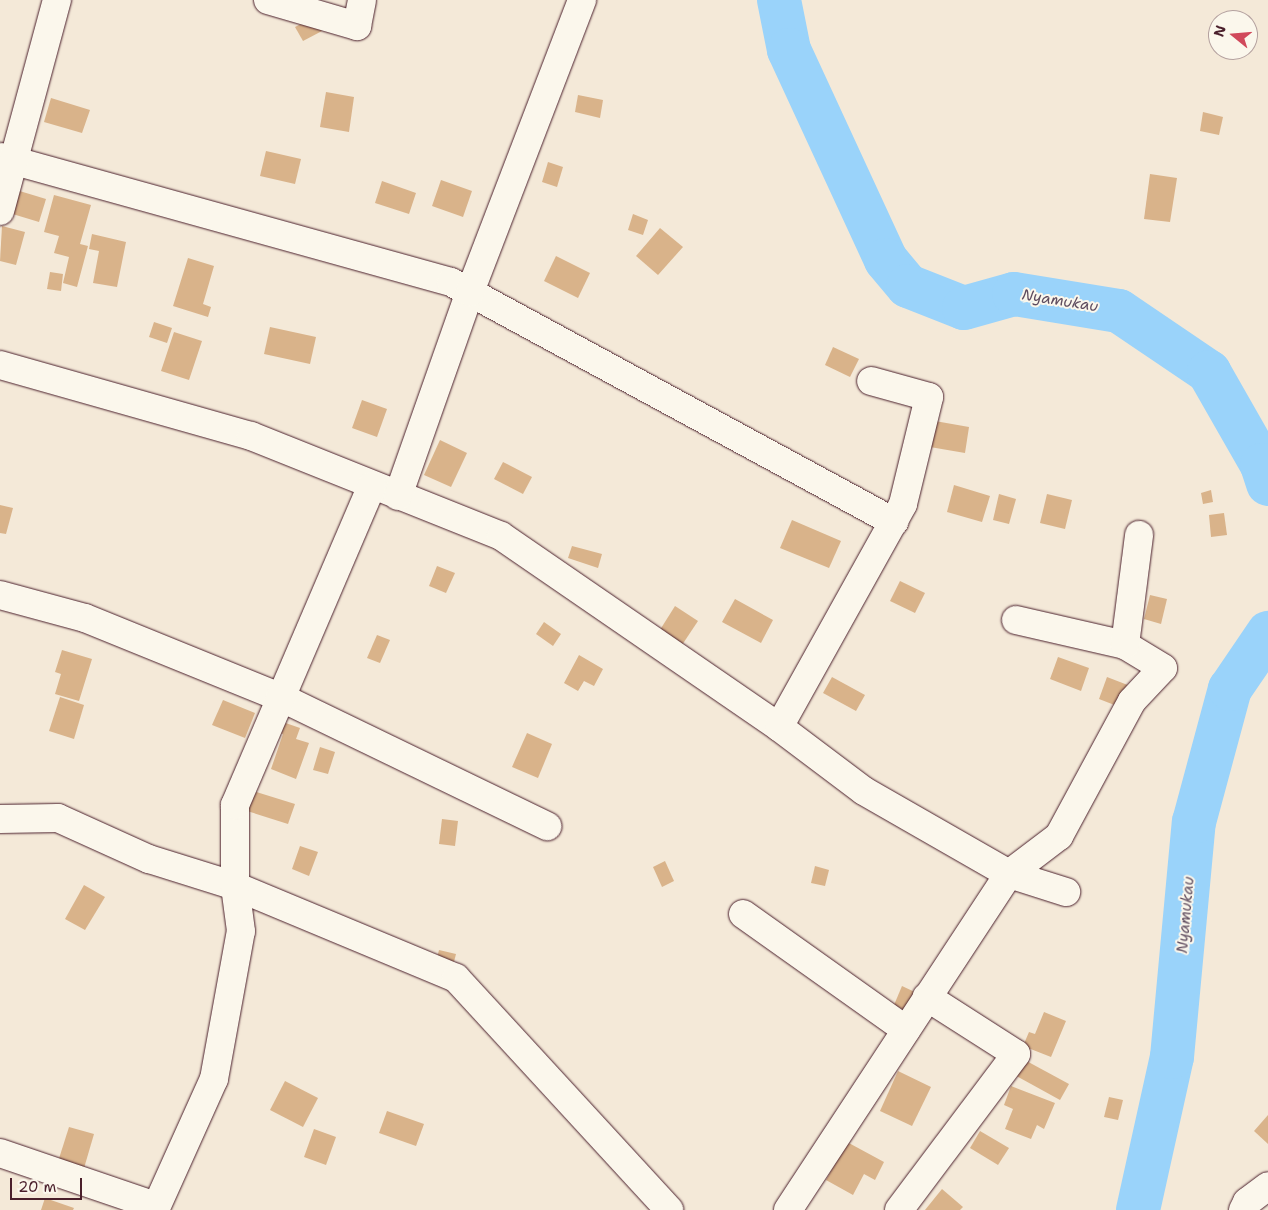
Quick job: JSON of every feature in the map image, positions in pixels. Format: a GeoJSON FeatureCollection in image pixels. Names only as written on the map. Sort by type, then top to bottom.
{"type":"FeatureCollection","features":[{"type":"Feature","properties":{"kind":"street"},"geometry":{"type":"LineString","coordinates":[[0,211],[7,159],[57,0]]}},
{"type":"Feature","properties":{"kind":"street"},"geometry":{"type":"LineString","coordinates":[[268,0],[359,13]]}},
{"type":"Feature","properties":{"kind":"street"},"geometry":{"type":"LineString","coordinates":[[398,496],[470,292],[582,0]]}},
{"type":"Feature","properties":{"kind":"street"},"geometry":{"type":"LineString","coordinates":[[7,159],[450,282],[894,522]]}},
{"type":"Feature","properties":{"kind":"street"},"geometry":{"type":"LineString","coordinates":[[0,365],[251,436],[500,536],[779,727],[864,791],[1008,874],[1066,892]]}},
{"type":"Feature","properties":{"kind":"street"},"geometry":{"type":"LineString","coordinates":[[779,727],[903,504],[929,397],[870,381]]}},
{"type":"Feature","properties":{"kind":"street"},"geometry":{"type":"LineString","coordinates":[[0,1154],[155,1208],[214,1078],[241,930],[236,886],[235,805],[280,696],[372,486]]}},
{"type":"Feature","properties":{"kind":"street"},"geometry":{"type":"LineString","coordinates":[[1125,645],[1139,535]]}},
{"type":"Feature","properties":{"kind":"street"},"geometry":{"type":"LineString","coordinates":[[0,595],[85,618],[280,696],[546,826]]}},
{"type":"Feature","properties":{"kind":"street"},"geometry":{"type":"LineString","coordinates":[[791,1209],[1008,874],[1059,836],[1132,701],[1163,668],[1125,645],[1016,620]]}},
{"type":"Feature","properties":{"kind":"street"},"geometry":{"type":"LineString","coordinates":[[0,819],[58,818],[149,859],[236,886],[456,978],[669,1210]]}},
{"type":"Feature","properties":{"kind":"street"},"geometry":{"type":"LineString","coordinates":[[743,914],[906,1030]]}},
{"type":"Feature","properties":{"kind":"street"},"geometry":{"type":"LineString","coordinates":[[899,1210],[1016,1054],[927,997]]}},
{"type":"Feature","properties":{"kind":"street"},"geometry":{"type":"LineString","coordinates":[[1243,1210],[1247,1202],[1268,1186]]}},
{"type":"Feature","properties":{"kind":"building"},"geometry":{"type":"Polygon","coordinates":[[[315,17],[322,31],[303,41],[295,27],[315,17]]]}},
{"type":"Feature","properties":{"kind":"building"},"geometry":{"type":"Polygon","coordinates":[[[326,92],[354,97],[349,132],[320,127],[326,92]]]}},
{"type":"Feature","properties":{"kind":"building"},"geometry":{"type":"Polygon","coordinates":[[[578,95],[603,100],[600,118],[575,112],[578,95]]]}},
{"type":"Feature","properties":{"kind":"building"},"geometry":{"type":"Polygon","coordinates":[[[51,98],[90,110],[82,133],[44,122],[51,98]]]}},
{"type":"Feature","properties":{"kind":"building"},"geometry":{"type":"Polygon","coordinates":[[[1203,112],[1223,117],[1219,135],[1200,131],[1203,112]]]}},
{"type":"Feature","properties":{"kind":"building"},"geometry":{"type":"Polygon","coordinates":[[[266,151],[301,159],[295,184],[260,176],[266,151]]]}},
{"type":"Feature","properties":{"kind":"building"},"geometry":{"type":"Polygon","coordinates":[[[548,162],[563,167],[557,187],[542,182],[548,162]]]}},
{"type":"Feature","properties":{"kind":"building"},"geometry":{"type":"Polygon","coordinates":[[[1150,174],[1177,178],[1170,222],[1144,219],[1150,174]]]}},
{"type":"Feature","properties":{"kind":"building"},"geometry":{"type":"Polygon","coordinates":[[[441,180],[472,191],[463,217],[432,206],[441,180]]]}},
{"type":"Feature","properties":{"kind":"building"},"geometry":{"type":"Polygon","coordinates":[[[382,181],[416,193],[409,214],[375,203],[382,181]]]}},
{"type":"Feature","properties":{"kind":"building"},"geometry":{"type":"Polygon","coordinates":[[[13,189],[46,199],[39,222],[6,212],[13,189]]]}},
{"type":"Feature","properties":{"kind":"building"},"geometry":{"type":"Polygon","coordinates":[[[54,195],[91,205],[80,244],[88,246],[77,287],[63,283],[69,257],[54,253],[59,236],[44,232],[54,195]]]}},
{"type":"Feature","properties":{"kind":"building"},"geometry":{"type":"Polygon","coordinates":[[[633,214],[648,220],[643,235],[628,230],[633,214]]]}},
{"type":"Feature","properties":{"kind":"building"},"geometry":{"type":"Polygon","coordinates":[[[2,226],[25,232],[16,265],[0,261],[2,226]]]}},
{"type":"Feature","properties":{"kind":"building"},"geometry":{"type":"Polygon","coordinates":[[[660,228],[683,247],[658,275],[636,256],[660,228]]]}},
{"type":"Feature","properties":{"kind":"building"},"geometry":{"type":"Polygon","coordinates":[[[92,234],[126,242],[117,287],[93,283],[99,251],[89,249],[92,234]]]}},
{"type":"Feature","properties":{"kind":"building"},"geometry":{"type":"Polygon","coordinates":[[[556,256],[590,273],[578,298],[544,281],[556,256]]]}},
{"type":"Feature","properties":{"kind":"building"},"geometry":{"type":"Polygon","coordinates":[[[188,258],[214,266],[203,304],[211,307],[208,317],[173,306],[188,258]]]}},
{"type":"Feature","properties":{"kind":"building"},"geometry":{"type":"Polygon","coordinates":[[[50,272],[63,274],[61,291],[47,289],[50,272]]]}},
{"type":"Feature","properties":{"kind":"building"},"geometry":{"type":"Polygon","coordinates":[[[154,322],[172,328],[167,343],[149,337],[154,322]]]}},
{"type":"Feature","properties":{"kind":"building"},"geometry":{"type":"Polygon","coordinates":[[[270,327],[316,337],[310,364],[264,354],[270,327]]]}},
{"type":"Feature","properties":{"kind":"building"},"geometry":{"type":"Polygon","coordinates":[[[174,332],[202,341],[189,380],[161,371],[174,332]]]}},
{"type":"Feature","properties":{"kind":"building"},"geometry":{"type":"Polygon","coordinates":[[[833,347],[859,359],[850,377],[825,365],[833,347]]]}},
{"type":"Feature","properties":{"kind":"building"},"geometry":{"type":"Polygon","coordinates":[[[362,400],[387,409],[377,437],[352,428],[362,400]]]}},
{"type":"Feature","properties":{"kind":"building"},"geometry":{"type":"Polygon","coordinates":[[[935,421],[969,427],[965,453],[930,447],[935,421]]]}},
{"type":"Feature","properties":{"kind":"building"},"geometry":{"type":"Polygon","coordinates":[[[440,440],[467,453],[451,487],[424,475],[440,440]]]}},
{"type":"Feature","properties":{"kind":"building"},"geometry":{"type":"Polygon","coordinates":[[[503,462],[532,477],[523,494],[494,479],[503,462]]]}},
{"type":"Feature","properties":{"kind":"building"},"geometry":{"type":"Polygon","coordinates":[[[954,485],[990,496],[982,522],[947,512],[954,485]]]}},
{"type":"Feature","properties":{"kind":"building"},"geometry":{"type":"Polygon","coordinates":[[[1211,490],[1213,502],[1203,504],[1201,493],[1211,490]]]}},
{"type":"Feature","properties":{"kind":"building"},"geometry":{"type":"Polygon","coordinates":[[[999,494],[1016,499],[1009,524],[993,520],[999,494]]]}},
{"type":"Feature","properties":{"kind":"building"},"geometry":{"type":"Polygon","coordinates":[[[1047,494],[1072,500],[1065,529],[1040,523],[1047,494]]]}},
{"type":"Feature","properties":{"kind":"building"},"geometry":{"type":"Polygon","coordinates":[[[0,505],[13,508],[6,534],[0,533],[0,505]]]}},
{"type":"Feature","properties":{"kind":"building"},"geometry":{"type":"Polygon","coordinates":[[[1224,513],[1227,535],[1211,537],[1209,515],[1224,513]]]}},
{"type":"Feature","properties":{"kind":"building"},"geometry":{"type":"Polygon","coordinates":[[[792,520],[841,541],[829,568],[780,548],[792,520]]]}},
{"type":"Feature","properties":{"kind":"building"},"geometry":{"type":"Polygon","coordinates":[[[572,546],[602,554],[598,568],[568,558],[572,546]]]}},
{"type":"Feature","properties":{"kind":"building"},"geometry":{"type":"Polygon","coordinates":[[[437,566],[455,573],[446,593],[429,586],[437,566]]]}},
{"type":"Feature","properties":{"kind":"building"},"geometry":{"type":"Polygon","coordinates":[[[900,581],[925,593],[915,613],[890,601],[900,581]]]}},
{"type":"Feature","properties":{"kind":"building"},"geometry":{"type":"Polygon","coordinates":[[[1150,595],[1167,599],[1161,624],[1144,619],[1150,595]]]}},
{"type":"Feature","properties":{"kind":"building"},"geometry":{"type":"Polygon","coordinates":[[[735,599],[773,620],[761,643],[722,622],[735,599]]]}},
{"type":"Feature","properties":{"kind":"building"},"geometry":{"type":"Polygon","coordinates":[[[675,606],[698,621],[670,663],[648,649],[675,606]]]}},
{"type":"Feature","properties":{"kind":"building"},"geometry":{"type":"Polygon","coordinates":[[[544,622],[561,634],[553,646],[536,634],[544,622]]]}},
{"type":"Feature","properties":{"kind":"building"},"geometry":{"type":"Polygon","coordinates":[[[377,635],[390,640],[380,663],[367,658],[377,635]]]}},
{"type":"Feature","properties":{"kind":"building"},"geometry":{"type":"Polygon","coordinates":[[[62,650],[92,659],[79,701],[55,694],[61,674],[55,672],[62,650]]]}},
{"type":"Feature","properties":{"kind":"building"},"geometry":{"type":"Polygon","coordinates":[[[579,655],[603,669],[594,686],[584,681],[578,691],[564,683],[579,655]]]}},
{"type":"Feature","properties":{"kind":"building"},"geometry":{"type":"Polygon","coordinates":[[[1058,657],[1089,668],[1081,691],[1050,679],[1058,657]]]}},
{"type":"Feature","properties":{"kind":"building"},"geometry":{"type":"Polygon","coordinates":[[[832,677],[865,695],[856,711],[823,693],[832,677]]]}},
{"type":"Feature","properties":{"kind":"building"},"geometry":{"type":"Polygon","coordinates":[[[1107,677],[1138,689],[1130,711],[1099,699],[1107,677]]]}},
{"type":"Feature","properties":{"kind":"building"},"geometry":{"type":"Polygon","coordinates":[[[60,697],[84,705],[74,739],[49,731],[60,697]]]}},
{"type":"Feature","properties":{"kind":"building"},"geometry":{"type":"Polygon","coordinates":[[[223,700],[255,713],[245,738],[212,725],[223,700]]]}},
{"type":"Feature","properties":{"kind":"building"},"geometry":{"type":"Polygon","coordinates":[[[277,720],[300,728],[296,739],[309,743],[296,779],[271,769],[283,734],[273,731],[277,720]]]}},
{"type":"Feature","properties":{"kind":"building"},"geometry":{"type":"Polygon","coordinates":[[[527,733],[552,744],[538,778],[512,767],[527,733]]]}},
{"type":"Feature","properties":{"kind":"building"},"geometry":{"type":"Polygon","coordinates":[[[320,747],[335,752],[328,774],[313,770],[320,747]]]}},
{"type":"Feature","properties":{"kind":"building"},"geometry":{"type":"Polygon","coordinates":[[[250,790],[295,804],[288,824],[244,810],[250,790]]]}},
{"type":"Feature","properties":{"kind":"building"},"geometry":{"type":"Polygon","coordinates":[[[442,819],[458,821],[455,846],[439,844],[442,819]]]}},
{"type":"Feature","properties":{"kind":"building"},"geometry":{"type":"Polygon","coordinates":[[[300,846],[318,852],[309,876],[292,869],[300,846]]]}},
{"type":"Feature","properties":{"kind":"building"},"geometry":{"type":"Polygon","coordinates":[[[665,861],[674,881],[662,887],[653,867],[665,861]]]}},
{"type":"Feature","properties":{"kind":"building"},"geometry":{"type":"Polygon","coordinates":[[[815,866],[829,870],[825,886],[811,883],[815,866]]]}},
{"type":"Feature","properties":{"kind":"building"},"geometry":{"type":"Polygon","coordinates":[[[84,885],[105,897],[85,930],[65,919],[84,885]]]}},
{"type":"Feature","properties":{"kind":"building"},"geometry":{"type":"Polygon","coordinates":[[[439,950],[456,954],[449,981],[432,978],[439,950]]]}},
{"type":"Feature","properties":{"kind":"building"},"geometry":{"type":"Polygon","coordinates":[[[902,986],[919,994],[911,1013],[894,1005],[902,986]]]}},
{"type":"Feature","properties":{"kind":"building"},"geometry":{"type":"Polygon","coordinates":[[[1044,1012],[1066,1021],[1051,1057],[1023,1046],[1029,1032],[1035,1034],[1044,1012]]]}},
{"type":"Feature","properties":{"kind":"building"},"geometry":{"type":"Polygon","coordinates":[[[1021,1058],[1069,1084],[1060,1100],[1013,1074],[1021,1058]]]}},
{"type":"Feature","properties":{"kind":"building"},"geometry":{"type":"Polygon","coordinates":[[[898,1071],[931,1087],[912,1126],[880,1111],[898,1071]]]}},
{"type":"Feature","properties":{"kind":"building"},"geometry":{"type":"Polygon","coordinates":[[[285,1081],[318,1098],[303,1127],[270,1110],[285,1081]]]}},
{"type":"Feature","properties":{"kind":"building"},"geometry":{"type":"Polygon","coordinates":[[[1011,1086],[1055,1103],[1044,1129],[1037,1125],[1031,1139],[1005,1129],[1013,1109],[1004,1105],[1011,1086]]]}},
{"type":"Feature","properties":{"kind":"building"},"geometry":{"type":"Polygon","coordinates":[[[1109,1097],[1123,1100],[1118,1120],[1104,1117],[1109,1097]]]}},
{"type":"Feature","properties":{"kind":"building"},"geometry":{"type":"Polygon","coordinates":[[[387,1111],[424,1124],[416,1146],[379,1133],[387,1111]]]}},
{"type":"Feature","properties":{"kind":"building"},"geometry":{"type":"Polygon","coordinates":[[[1268,1115],[1268,1144],[1254,1131],[1268,1115]]]}},
{"type":"Feature","properties":{"kind":"building"},"geometry":{"type":"Polygon","coordinates":[[[69,1127],[94,1134],[82,1175],[56,1168],[69,1127]]]}},
{"type":"Feature","properties":{"kind":"building"},"geometry":{"type":"Polygon","coordinates":[[[314,1129],[336,1137],[326,1165],[304,1157],[314,1129]]]}},
{"type":"Feature","properties":{"kind":"building"},"geometry":{"type":"Polygon","coordinates":[[[980,1131],[1009,1148],[998,1165],[970,1148],[980,1131]]]}},
{"type":"Feature","properties":{"kind":"building"},"geometry":{"type":"Polygon","coordinates":[[[847,1142],[884,1162],[875,1180],[864,1174],[853,1195],[826,1180],[847,1142]]]}},
{"type":"Feature","properties":{"kind":"building"},"geometry":{"type":"Polygon","coordinates":[[[942,1189],[963,1207],[960,1210],[925,1210],[942,1189]]]}},
{"type":"Feature","properties":{"kind":"building"},"geometry":{"type":"Polygon","coordinates":[[[45,1198],[74,1208],[73,1210],[41,1210],[45,1198]]]}},
{"type":"Feature","properties":{"kind":"waterway","name":"Nyamukau"},"geometry":{"type":"LineString","coordinates":[[779,0],[789,50],[886,260],[908,286],[964,308],[1014,294],[1119,311],[1209,372],[1262,465],[1268,484]]}},
{"type":"Feature","properties":{"kind":"waterway","name":"Nyamukau"},"geometry":{"type":"LineString","coordinates":[[1138,1210],[1172,1057],[1194,822],[1230,689],[1268,633]]}}]}
